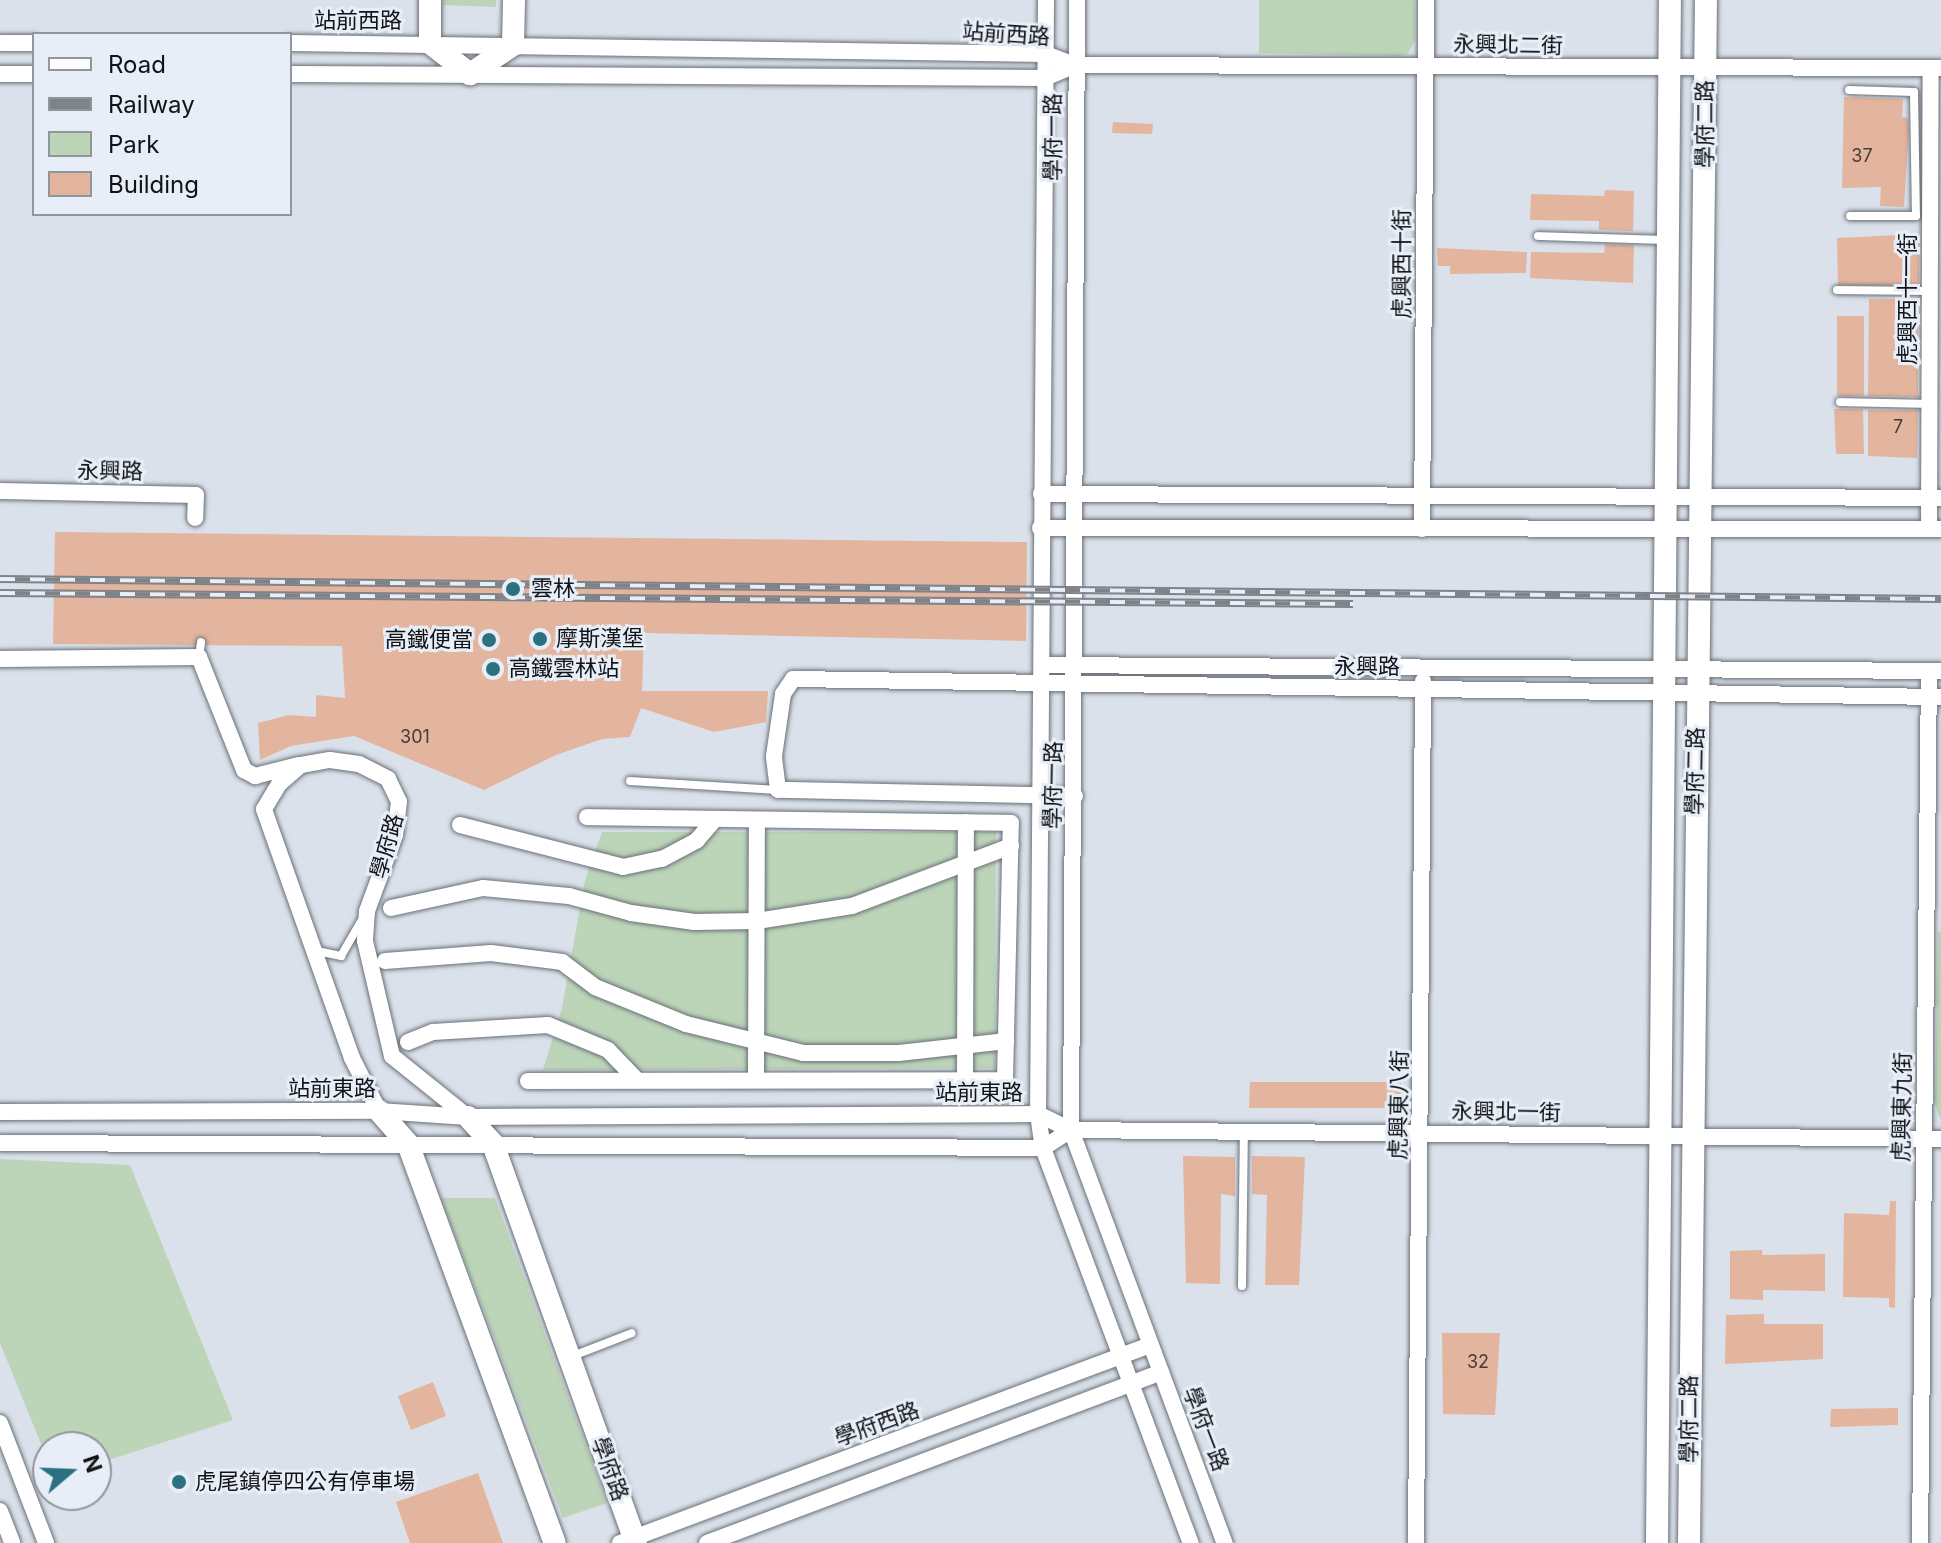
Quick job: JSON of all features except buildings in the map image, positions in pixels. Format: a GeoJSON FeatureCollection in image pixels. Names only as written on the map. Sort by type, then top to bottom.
{"type":"FeatureCollection","features":[{"type":"Feature","properties":{"kind":"street"},"geometry":{"type":"LineString","coordinates":[[430,0],[430,43],[470,74],[513,45],[514,0]]}},
{"type":"Feature","properties":{"kind":"street","name":"學府一路"},"geometry":{"type":"LineString","coordinates":[[1046,0],[1038,1114],[1043,1148],[1191,1543]]}},
{"type":"Feature","properties":{"kind":"street","name":"學府一路"},"geometry":{"type":"LineString","coordinates":[[1077,0],[1076,688],[1071,1130],[1225,1543]]}},
{"type":"Feature","properties":{"kind":"street","name":"虎興西十街"},"geometry":{"type":"LineString","coordinates":[[1422,529],[1426,0]]}},
{"type":"Feature","properties":{"kind":"street","name":"學府二路"},"geometry":{"type":"LineString","coordinates":[[1657,1543],[1663,1136],[1664,529],[1670,0]]}},
{"type":"Feature","properties":{"kind":"street","name":"學府二路"},"geometry":{"type":"LineString","coordinates":[[1689,1543],[1690,1137],[1696,695],[1703,530],[1706,0]]}},
{"type":"Feature","properties":{"kind":"street"},"geometry":{"type":"LineString","coordinates":[[0,43],[32,43]]}},
{"type":"Feature","properties":{"kind":"street","name":"站前西路"},"geometry":{"type":"LineString","coordinates":[[292,43],[1046,54],[1075,65]]}},
{"type":"Feature","properties":{"kind":"street","name":"站前西路"},"geometry":{"type":"LineString","coordinates":[[292,74],[1045,78],[1075,65]]}},
{"type":"Feature","properties":{"kind":"street","name":"永興北二街"},"geometry":{"type":"LineString","coordinates":[[1075,65],[1936,68]]}},
{"type":"Feature","properties":{"kind":"street","name":"虎興西十一街"},"geometry":{"type":"LineString","coordinates":[[1935,529],[1930,291],[1923,154],[1936,68]]}},
{"type":"Feature","properties":{"kind":"street"},"geometry":{"type":"LineString","coordinates":[[0,74],[32,74]]}},
{"type":"Feature","properties":{"kind":"street","name":"永興路"},"geometry":{"type":"LineString","coordinates":[[0,491],[196,495],[195,518]]}},
{"type":"Feature","properties":{"kind":"street"},"geometry":{"type":"LineString","coordinates":[[1041,494],[1422,499],[1935,498]]}},
{"type":"Feature","properties":{"kind":"street"},"geometry":{"type":"LineString","coordinates":[[1040,528],[1935,529]]}},
{"type":"Feature","properties":{"kind":"street","name":"學府路"},"geometry":{"type":"LineString","coordinates":[[0,659],[78,658],[200,650],[244,770],[255,776],[330,760],[359,764],[388,779],[399,802],[395,835],[367,911],[365,941],[392,1056],[468,1117],[493,1144],[630,1541]]}},
{"type":"Feature","properties":{"kind":"street","name":"永興路"},"geometry":{"type":"LineString","coordinates":[[1042,665],[1935,671]]}},
{"type":"Feature","properties":{"kind":"street","name":"虎興東八街"},"geometry":{"type":"LineString","coordinates":[[1416,1543],[1423,668]]}},
{"type":"Feature","properties":{"kind":"street","name":"虎興東九街"},"geometry":{"type":"LineString","coordinates":[[1920,1543],[1923,1139],[1935,671]]}},
{"type":"Feature","properties":{"kind":"street","name":"永興路"},"geometry":{"type":"LineString","coordinates":[[778,790],[776,723],[783,694],[793,679],[1041,684],[1076,688],[1423,689],[1935,697]]}},
{"type":"Feature","properties":{"kind":"street"},"geometry":{"type":"LineString","coordinates":[[301,765],[279,784],[264,809],[352,1058],[379,1111],[408,1144],[555,1543]]}},
{"type":"Feature","properties":{"kind":"street"},"geometry":{"type":"LineString","coordinates":[[778,790],[1075,796]]}},
{"type":"Feature","properties":{"kind":"street"},"geometry":{"type":"LineString","coordinates":[[528,1081],[756,1078],[1005,1080],[1011,823],[587,817]]}},
{"type":"Feature","properties":{"kind":"street"},"geometry":{"type":"LineString","coordinates":[[460,825],[623,867],[662,859],[697,840],[715,819]]}},
{"type":"Feature","properties":{"kind":"street"},"geometry":{"type":"LineString","coordinates":[[756,1078],[757,820]]}},
{"type":"Feature","properties":{"kind":"street"},"geometry":{"type":"LineString","coordinates":[[965,1080],[966,822]]}},
{"type":"Feature","properties":{"kind":"street"},"geometry":{"type":"LineString","coordinates":[[391,908],[483,888],[569,896],[631,913],[694,922],[757,921],[852,906],[1011,846]]}},
{"type":"Feature","properties":{"kind":"street"},"geometry":{"type":"LineString","coordinates":[[385,961],[491,953],[562,962],[607,992],[686,1024],[803,1053],[850,1056],[965,1048],[1006,1041]]}},
{"type":"Feature","properties":{"kind":"street"},"geometry":{"type":"LineString","coordinates":[[408,1042],[433,1032],[548,1025],[608,1050],[637,1080]]}},
{"type":"Feature","properties":{"kind":"street","name":"站前東路"},"geometry":{"type":"LineString","coordinates":[[0,1112],[379,1111],[468,1117],[1038,1114],[1071,1130]]}},
{"type":"Feature","properties":{"kind":"street"},"geometry":{"type":"LineString","coordinates":[[0,1143],[1043,1148],[1071,1130]]}},
{"type":"Feature","properties":{"kind":"street","name":"永興北一街"},"geometry":{"type":"LineString","coordinates":[[1071,1130],[1941,1139]]}},
{"type":"Feature","properties":{"kind":"street","name":"學府西路"},"geometry":{"type":"LineString","coordinates":[[630,1541],[1150,1345]]}},
{"type":"Feature","properties":{"kind":"street"},"geometry":{"type":"LineString","coordinates":[[707,1543],[1161,1372]]}},
{"type":"Feature","properties":{"kind":"street"},"geometry":{"type":"LineString","coordinates":[[0,1423],[46,1543]]}},
{"type":"Feature","properties":{"kind":"street"},"geometry":{"type":"LineString","coordinates":[[0,1511],[12,1543]]}},
{"type":"Feature","properties":{"kind":"lane"},"geometry":{"type":"LineString","coordinates":[[1849,90],[1914,92],[1923,154],[1916,216],[1850,216]]}},
{"type":"Feature","properties":{"kind":"lane"},"geometry":{"type":"LineString","coordinates":[[1538,236],[1669,240]]}},
{"type":"Feature","properties":{"kind":"lane"},"geometry":{"type":"LineString","coordinates":[[1837,290],[1930,291]]}},
{"type":"Feature","properties":{"kind":"lane"},"geometry":{"type":"LineString","coordinates":[[1840,402],[1930,404]]}},
{"type":"Feature","properties":{"kind":"lane"},"geometry":{"type":"LineString","coordinates":[[630,781],[778,790]]}},
{"type":"Feature","properties":{"kind":"lane"},"geometry":{"type":"LineString","coordinates":[[313,948],[323,956],[341,956],[367,911]]}},
{"type":"Feature","properties":{"kind":"lane"},"geometry":{"type":"LineString","coordinates":[[1242,1286],[1244,1132]]}},
{"type":"Feature","properties":{"kind":"lane"},"geometry":{"type":"LineString","coordinates":[[569,1357],[632,1333]]}},
{"type":"Feature","properties":{"kind":"green space"},"geometry":{"type":"Polygon","coordinates":[[[443,0],[496,0],[496,7],[443,5],[443,0]]]}},
{"type":"Feature","properties":{"kind":"green space"},"geometry":{"type":"Polygon","coordinates":[[[1259,0],[1415,0],[1415,41],[1407,54],[1399,56],[1259,53],[1259,0]]]}},
{"type":"Feature","properties":{"kind":"green space"},"geometry":{"type":"Polygon","coordinates":[[[602,832],[996,832],[995,1068],[543,1070],[562,1008],[585,880],[602,832]]]}},
{"type":"Feature","properties":{"kind":"green space"},"geometry":{"type":"Polygon","coordinates":[[[1938,931],[1941,932],[1941,1120],[1935,1105],[1938,931]]]}},
{"type":"Feature","properties":{"kind":"green space"},"geometry":{"type":"Polygon","coordinates":[[[0,1159],[130,1165],[233,1420],[112,1459],[112,1431],[36,1431],[0,1343],[0,1159]]]}},
{"type":"Feature","properties":{"kind":"green space"},"geometry":{"type":"Polygon","coordinates":[[[441,1198],[495,1198],[607,1503],[563,1518],[441,1198]]]}},
{"type":"Feature","properties":{"kind":"railway"},"geometry":{"type":"LineString","coordinates":[[0,579],[1941,599]]}},
{"type":"Feature","properties":{"kind":"railway"},"geometry":{"type":"LineString","coordinates":[[0,593],[1353,604]]}},
{"type":"Feature","properties":{"kind":"place","name":"雲林"},"geometry":{"type":"Point","coordinates":[513,589]}},
{"type":"Feature","properties":{"kind":"place","name":"摩斯漢堡"},"geometry":{"type":"Point","coordinates":[540,639]}},
{"type":"Feature","properties":{"kind":"place","name":"高鐵便當"},"geometry":{"type":"Point","coordinates":[489,640]}},
{"type":"Feature","properties":{"kind":"place","name":"高鐵雲林站"},"geometry":{"type":"Point","coordinates":[493,669]}},
{"type":"Feature","properties":{"kind":"place","name":"虎尾鎮停四公有停車場"},"geometry":{"type":"Point","coordinates":[179,1482]}}]}
